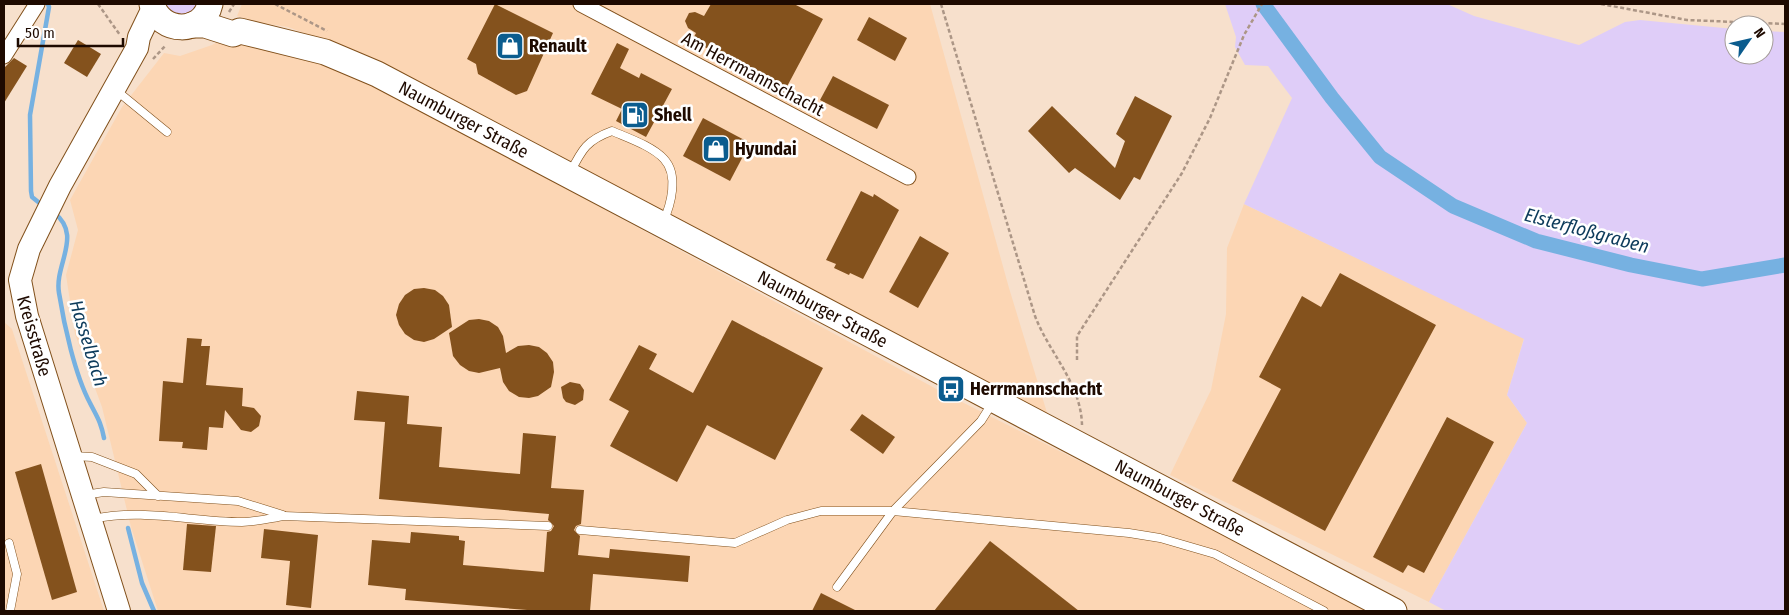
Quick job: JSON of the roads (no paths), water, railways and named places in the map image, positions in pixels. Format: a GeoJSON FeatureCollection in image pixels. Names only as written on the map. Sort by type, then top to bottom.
{"type":"FeatureCollection","features":[{"type":"Feature","properties":{"kind":"main road"},"geometry":{"type":"LineString","coordinates":[[152,6],[161,20],[183,26],[205,15],[223,12]]}},
{"type":"Feature","properties":{"kind":"main road","name":"Kreisstraße"},"geometry":{"type":"LineString","coordinates":[[115,610],[91,520],[27,316],[12,286],[21,273],[29,249],[55,196],[113,89],[129,43],[139,38],[152,6]]}},
{"type":"Feature","properties":{"kind":"main road","name":"Naumburger Straße"},"geometry":{"type":"LineString","coordinates":[[183,26],[204,25],[233,34],[223,12]]}},
{"type":"Feature","properties":{"kind":"main road","name":"Naumburger Straße"},"geometry":{"type":"LineString","coordinates":[[223,12],[360,66],[1394,611]]}},
{"type":"Feature","properties":{"kind":"main road","name":"Kreisstraße"},"geometry":{"type":"LineString","coordinates":[[129,43],[149,44],[164,30],[183,26]]}},
{"type":"Feature","properties":{"kind":"street"},"geometry":{"type":"LineString","coordinates":[[4,56],[37,4]]}},
{"type":"Feature","properties":{"kind":"street","name":"Am Herrmannschacht"},"geometry":{"type":"LineString","coordinates":[[580,4],[908,177]]}},
{"type":"Feature","properties":{"kind":"lane"},"geometry":{"type":"LineString","coordinates":[[113,89],[167,132]]}},
{"type":"Feature","properties":{"kind":"lane"},"geometry":{"type":"LineString","coordinates":[[570,175],[579,155],[594,138],[612,131],[664,159],[673,177],[670,206],[662,224]]}},
{"type":"Feature","properties":{"kind":"lane"},"geometry":{"type":"LineString","coordinates":[[837,587],[894,511],[981,420],[994,400]]}},
{"type":"Feature","properties":{"kind":"lane"},"geometry":{"type":"LineString","coordinates":[[70,456],[92,457],[136,474],[158,496]]}},
{"type":"Feature","properties":{"kind":"lane"},"geometry":{"type":"LineString","coordinates":[[83,496],[104,492],[238,501],[284,516]]}},
{"type":"Feature","properties":{"kind":"lane"},"geometry":{"type":"LineString","coordinates":[[580,530],[735,543],[787,520],[821,511],[894,511],[1119,532],[1160,538],[1215,554],[1324,611]]}},
{"type":"Feature","properties":{"kind":"lane"},"geometry":{"type":"LineString","coordinates":[[91,520],[113,515],[136,513],[243,522],[284,516],[548,526]]}},
{"type":"Feature","properties":{"kind":"lane"},"geometry":{"type":"LineString","coordinates":[[9,543],[17,574],[10,611]]}},
{"type":"Feature","properties":{"kind":"waterway","name":"Hasselbach"},"geometry":{"type":"LineString","coordinates":[[42,205],[32,197],[31,191],[30,115],[48,4]]}},
{"type":"Feature","properties":{"kind":"waterway","name":"Elsterfloßgraben"},"geometry":{"type":"LineString","coordinates":[[1263,4],[1332,98],[1380,157],[1453,206],[1536,241],[1631,265],[1702,279],[1785,265]]}},
{"type":"Feature","properties":{"kind":"waterway","name":"Hasselbach"},"geometry":{"type":"LineString","coordinates":[[53,212],[62,221],[66,230],[66,250],[60,271],[59,293],[67,334],[75,364],[104,438]]}},
{"type":"Feature","properties":{"kind":"waterway","name":"Hasselbach"},"geometry":{"type":"LineString","coordinates":[[128,528],[142,583],[154,611]]}},
{"type":"Feature","properties":{"kind":"place","name":"Renault"},"geometry":{"type":"Point","coordinates":[510,46]}},
{"type":"Feature","properties":{"kind":"place","name":"Shell"},"geometry":{"type":"Point","coordinates":[635,115]}},
{"type":"Feature","properties":{"kind":"place","name":"Hyundai"},"geometry":{"type":"Point","coordinates":[716,149]}},
{"type":"Feature","properties":{"kind":"place","name":"Herrmannschacht"},"geometry":{"type":"Point","coordinates":[951,389]}}]}
